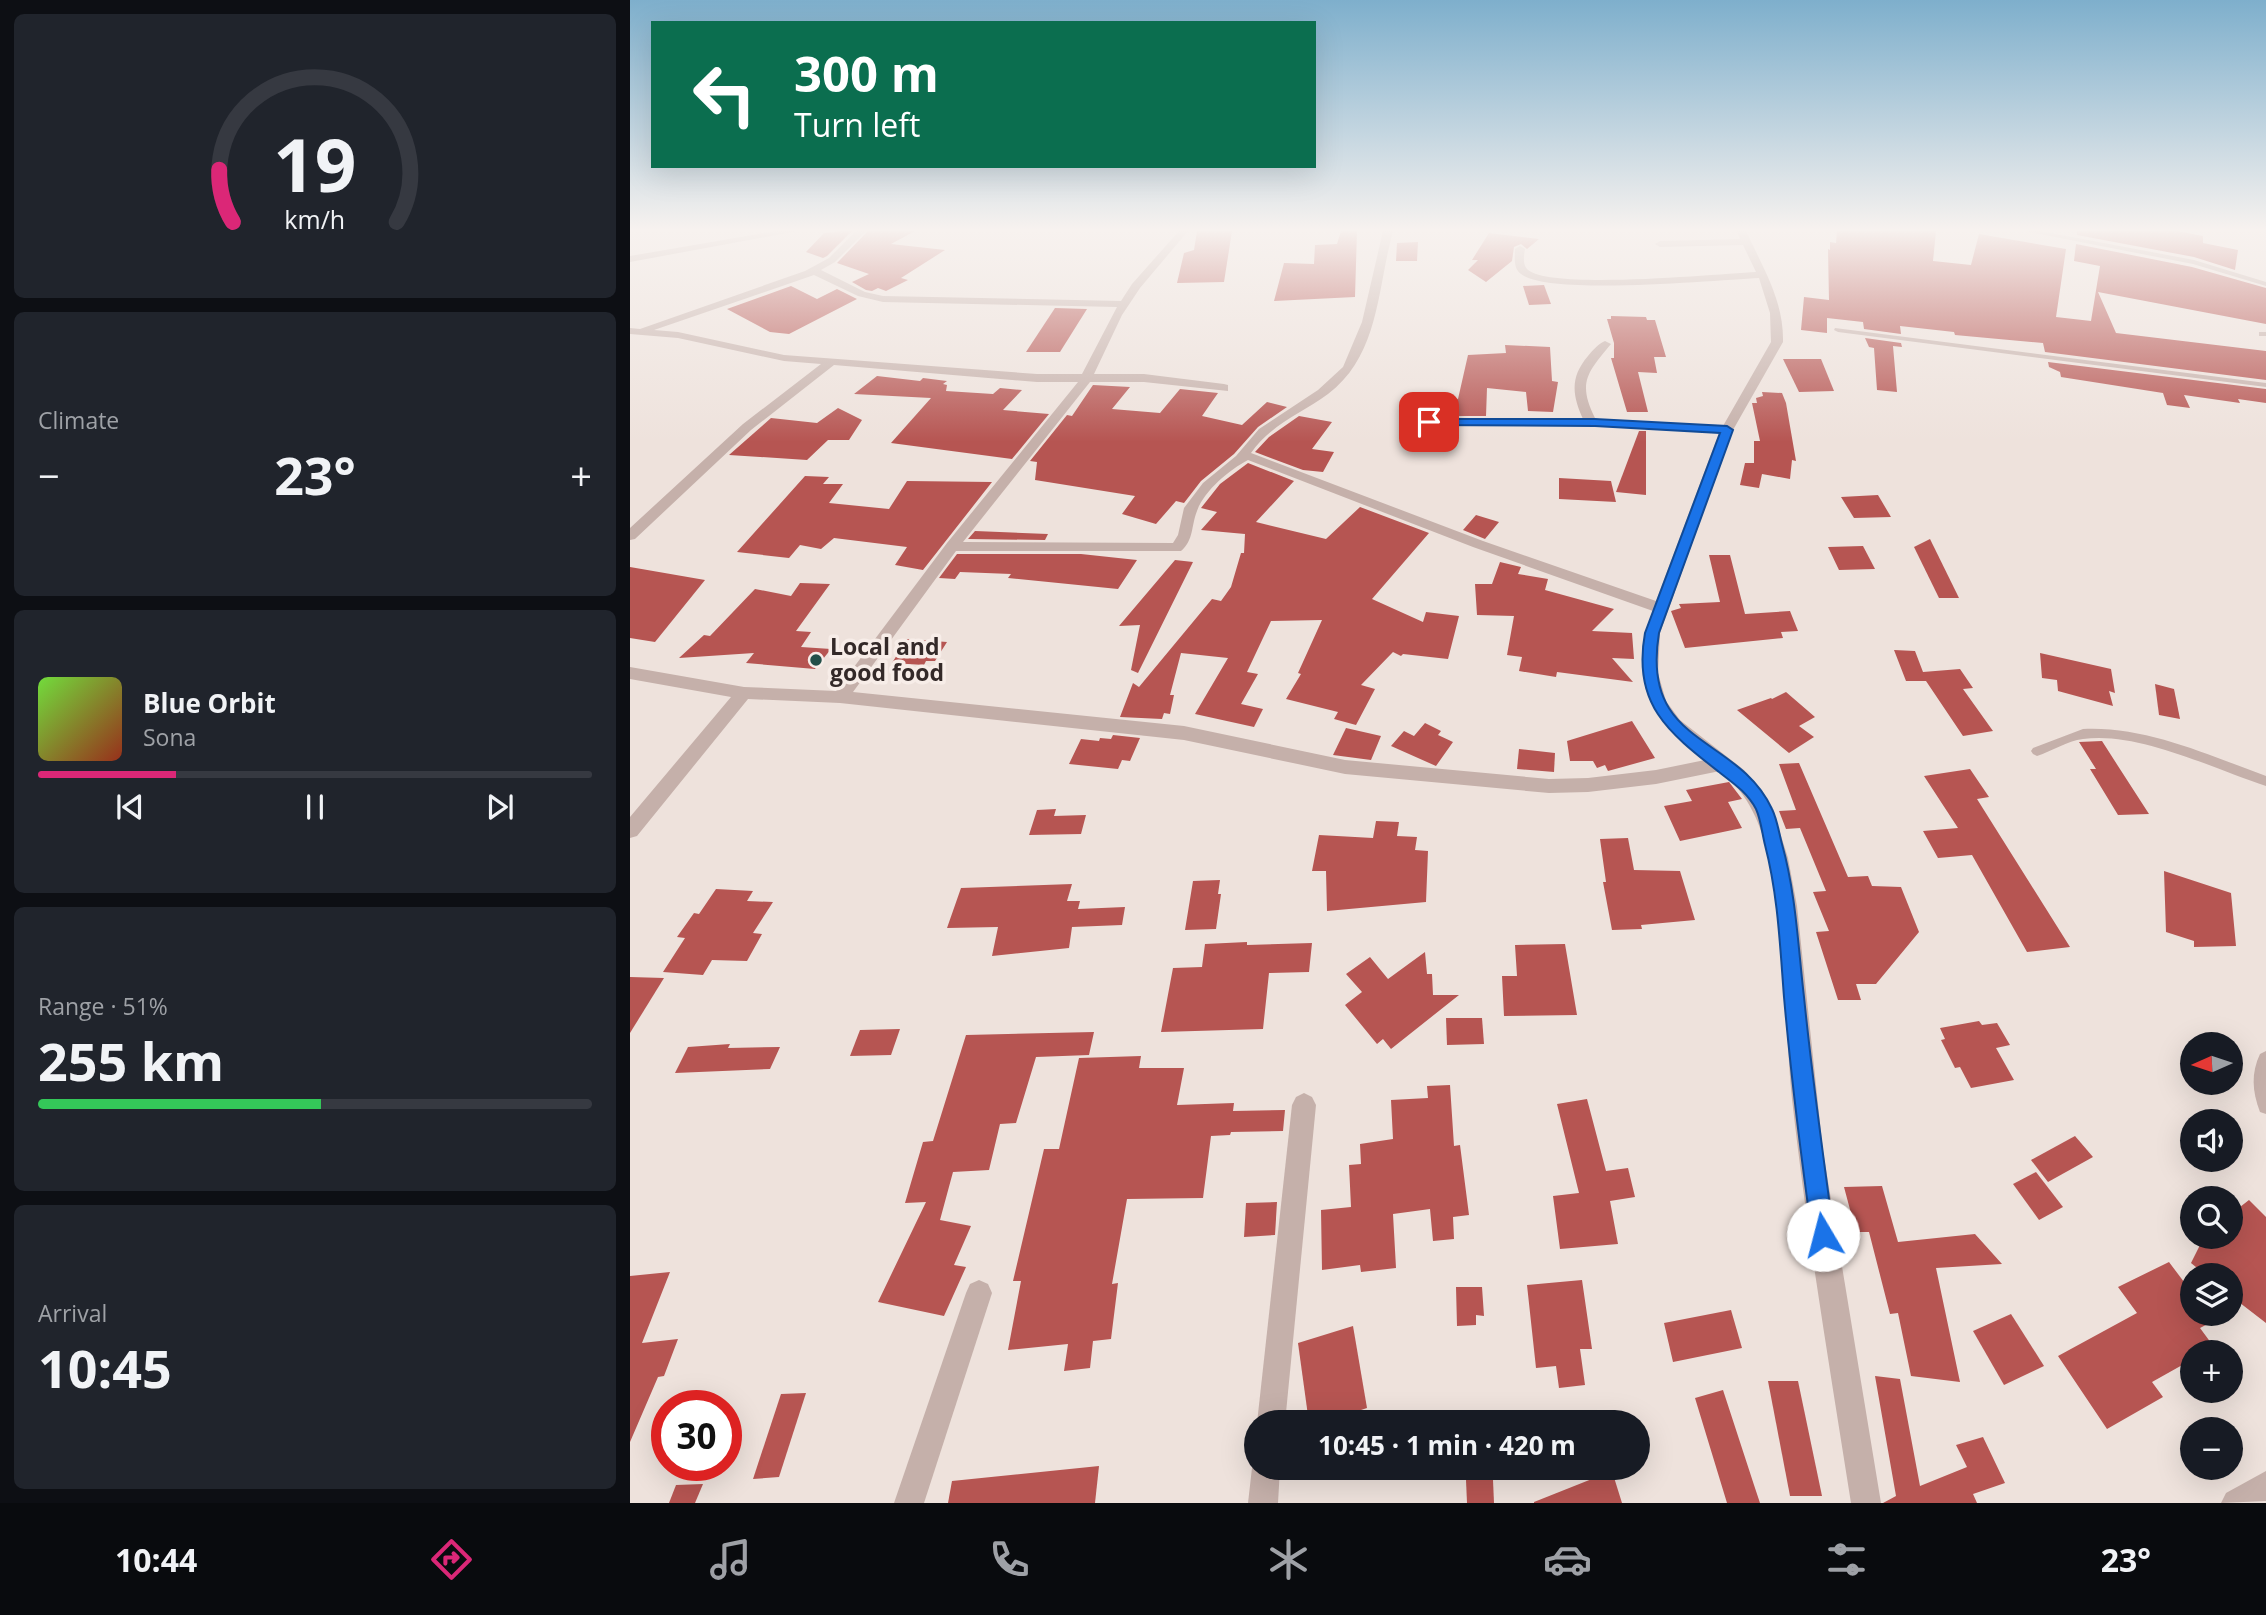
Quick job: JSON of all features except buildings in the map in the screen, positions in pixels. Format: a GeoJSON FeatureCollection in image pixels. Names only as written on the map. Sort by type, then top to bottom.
{"type":"FeatureCollection","features":[{"type":"Feature","properties":{"kind":"street"},"geometry":{"type":"LineString","coordinates":[[635,331],[724,301]]}},
{"type":"Feature","properties":{"kind":"street"},"geometry":{"type":"LineString","coordinates":[[986,301],[1124,304]]}},
{"type":"Feature","properties":{"kind":"street"},"geometry":{"type":"LineString","coordinates":[[841,697],[953,546],[1087,377],[1126,301]]}},
{"type":"Feature","properties":{"kind":"street"},"geometry":{"type":"LineString","coordinates":[[1242,457],[1262,432],[1322,394],[1352,364],[1372,301]]}},
{"type":"Feature","properties":{"kind":"street"},"geometry":{"type":"LineString","coordinates":[[1774,301],[1779,328],[1777,342],[1727,430],[1660,608],[1649,651],[1650,674],[1655,696],[1667,718],[1685,736],[1754,790],[1765,811],[1782,877],[1804,1099],[1831,1289],[1866,1503]]}},
{"type":"Feature","properties":{"kind":"street"},"geometry":{"type":"LineString","coordinates":[[635,331],[678,335],[765,356],[1037,378],[1144,378],[1224,388]]}},
{"type":"Feature","properties":{"kind":"street"},"geometry":{"type":"LineString","coordinates":[[1595,423],[1586,412],[1579,380],[1585,364],[1605,344]]}},
{"type":"Feature","properties":{"kind":"street"},"geometry":{"type":"LineString","coordinates":[[630,536],[747,426],[831,362]]}},
{"type":"Feature","properties":{"kind":"street"},"geometry":{"type":"LineString","coordinates":[[1429,422],[1595,423],[1727,430]]}},
{"type":"Feature","properties":{"kind":"street"},"geometry":{"type":"LineString","coordinates":[[953,546],[1176,548],[1184,541],[1188,515],[1194,502],[1235,460],[1254,457],[1478,544],[1660,608]]}},
{"type":"Feature","properties":{"kind":"street"},"geometry":{"type":"LineString","coordinates":[[630,673],[744,693],[841,697],[1184,733],[1345,767],[1401,774],[1549,786],[1588,785],[1656,777],[1721,764]]}},
{"type":"Feature","properties":{"kind":"street"},"geometry":{"type":"LineString","coordinates":[[630,830],[744,693]]}},
{"type":"Feature","properties":{"kind":"street"},"geometry":{"type":"LineString","coordinates":[[1271,1410],[1304,1105]]}},
{"type":"Feature","properties":{"kind":"street"},"geometry":{"type":"LineString","coordinates":[[909,1503],[979,1293]]}},
{"type":"Feature","properties":{"kind":"street"},"geometry":{"type":"LineString","coordinates":[[1263,1503],[1265,1480]]}},
{"type":"Feature","properties":{"kind":"street"},"geometry":{"type":"LineString","coordinates":[[2236,1503],[2266,1485]]}},
{"type":"Feature","properties":{"kind":"lane"},"geometry":{"type":"LineString","coordinates":[[1838,330],[2266,385]]}},
{"type":"Feature","properties":{"kind":"lane"},"geometry":{"type":"LineString","coordinates":[[2037,751],[2084,734],[2103,733],[2181,751],[2266,781]]}},
{"type":"Feature","properties":{"kind":"lane"},"geometry":{"type":"LineString","coordinates":[[2266,1059],[2262,1065],[2260,1085],[2266,1106]]}},
{"type":"Feature","properties":{"kind":"place","name":"Local and good food"},"geometry":{"type":"Point","coordinates":[816,660]}},
{"type":"Feature","properties":{"kind":"route"},"geometry":{"type":"LineString","coordinates":[[1429,422],[1595,423],[1727,430],[1652,633],[1649,651],[1650,674],[1655,696],[1667,718],[1685,736],[1754,790],[1765,811],[1782,877],[1804,1099],[1823,1235]]}}]}
